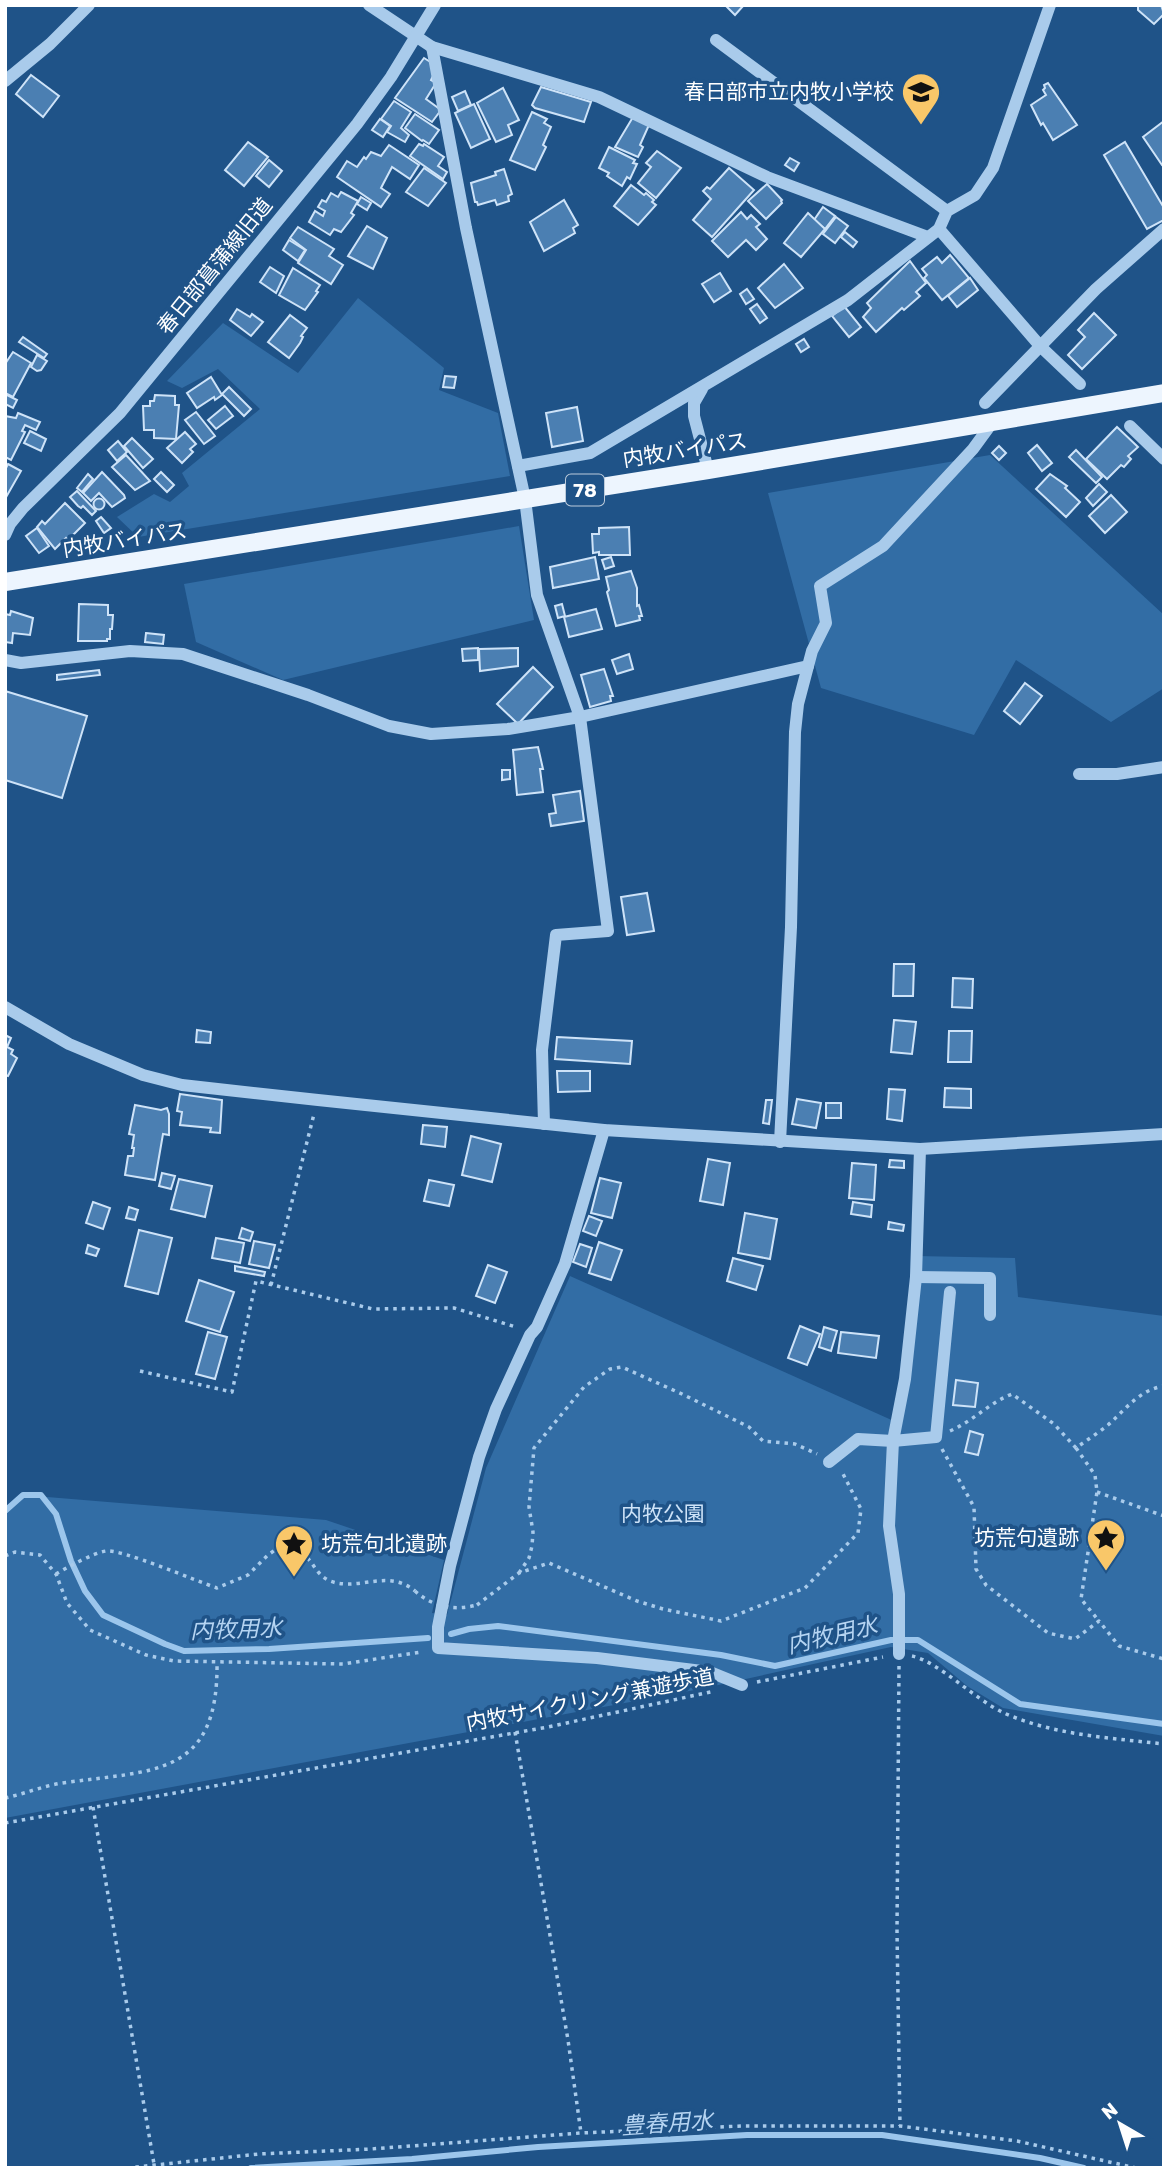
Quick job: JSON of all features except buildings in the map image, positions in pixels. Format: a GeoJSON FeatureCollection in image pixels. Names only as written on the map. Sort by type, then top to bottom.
{"type":"FeatureCollection","features":[{"type":"Feature","properties":{"kind":"main road","name":"内牧バイパス"},"geometry":{"type":"LineString","coordinates":[[5,582],[708,470],[1164,393]]}},
{"type":"Feature","properties":{"kind":"street"},"geometry":{"type":"LineString","coordinates":[[5,82],[50,44],[89,5]]}},
{"type":"Feature","properties":{"kind":"street"},"geometry":{"type":"LineString","coordinates":[[369,5],[432,47],[599,97],[767,177],[928,237]]}},
{"type":"Feature","properties":{"kind":"street","name":"春日部菖蒲線旧道"},"geometry":{"type":"LineString","coordinates":[[5,535],[23,508],[120,413],[357,124],[417,37],[435,5]]}},
{"type":"Feature","properties":{"kind":"street"},"geometry":{"type":"LineString","coordinates":[[518,466],[590,453],[848,300],[939,229],[947,211],[975,195],[993,167],[1050,5]]}},
{"type":"Feature","properties":{"kind":"street"},"geometry":{"type":"LineString","coordinates":[[716,40],[947,211]]}},
{"type":"Feature","properties":{"kind":"street"},"geometry":{"type":"LineString","coordinates":[[432,47],[466,228],[525,499],[537,595],[580,717],[608,931],[556,934],[542,1050],[544,1124]]}},
{"type":"Feature","properties":{"kind":"street"},"geometry":{"type":"LineString","coordinates":[[939,229],[1041,347],[1080,384]]}},
{"type":"Feature","properties":{"kind":"street"},"geometry":{"type":"LineString","coordinates":[[985,403],[1096,289],[1164,229]]}},
{"type":"Feature","properties":{"kind":"street"},"geometry":{"type":"LineString","coordinates":[[702,388],[694,403],[694,416],[708,470]]}},
{"type":"Feature","properties":{"kind":"street"},"geometry":{"type":"LineString","coordinates":[[780,1142],[797,704],[812,650],[826,623],[820,586],[883,546],[974,449],[992,423]]}},
{"type":"Feature","properties":{"kind":"street"},"geometry":{"type":"LineString","coordinates":[[1130,426],[1164,459]]}},
{"type":"Feature","properties":{"kind":"street"},"geometry":{"type":"LineString","coordinates":[[5,660],[21,663],[130,651],[183,654],[308,695],[389,726],[430,734],[508,729],[580,717],[808,666]]}},
{"type":"Feature","properties":{"kind":"street"},"geometry":{"type":"LineString","coordinates":[[1079,774],[1117,774],[1164,767]]}},
{"type":"Feature","properties":{"kind":"street"},"geometry":{"type":"LineString","coordinates":[[5,1007],[69,1044],[143,1075],[182,1085],[318,1100],[604,1130],[919,1149],[1164,1134]]}},
{"type":"Feature","properties":{"kind":"street"},"geometry":{"type":"LineString","coordinates":[[604,1130],[565,1264],[496,1409],[479,1457],[448,1577],[438,1628],[438,1648],[597,1658],[710,1672],[742,1685]]}},
{"type":"Feature","properties":{"kind":"street"},"geometry":{"type":"LineString","coordinates":[[898,1644],[900,1594],[889,1526],[893,1441],[905,1379],[916,1277],[919,1149]]}},
{"type":"Feature","properties":{"kind":"street"},"geometry":{"type":"LineString","coordinates":[[916,1277],[990,1278],[990,1315]]}},
{"type":"Feature","properties":{"kind":"street"},"geometry":{"type":"LineString","coordinates":[[828,1462],[858,1438],[893,1441],[936,1437],[950,1292]]}},
{"type":"Feature","properties":{"kind":"path"},"geometry":{"type":"LineString","coordinates":[[271,1285],[318,1100]]}},
{"type":"Feature","properties":{"kind":"path"},"geometry":{"type":"LineString","coordinates":[[140,1371],[232,1392],[256,1281],[373,1309],[454,1308],[533,1331]]}},
{"type":"Feature","properties":{"kind":"path"},"geometry":{"type":"LineString","coordinates":[[56,1574],[107,1550],[217,1588],[248,1575],[282,1545],[304,1554],[316,1572],[330,1581],[343,1583],[391,1579],[434,1604],[447,1608],[465,1608],[477,1605],[519,1573],[549,1563],[637,1601],[721,1621],[806,1588],[858,1533],[860,1509],[840,1469],[796,1444],[763,1441],[749,1427],[622,1367],[610,1369],[584,1387],[534,1448],[529,1507],[532,1546],[529,1558],[519,1573]]}},
{"type":"Feature","properties":{"kind":"path"},"geometry":{"type":"LineString","coordinates":[[1076,1448],[1107,1426],[1139,1395],[1164,1386]]}},
{"type":"Feature","properties":{"kind":"path"},"geometry":{"type":"LineString","coordinates":[[1099,1622],[1075,1639],[1048,1633],[986,1585],[976,1569],[974,1507],[936,1437],[961,1426],[993,1401],[1012,1394],[1054,1424],[1076,1448],[1095,1475],[1097,1492],[1081,1599],[1119,1646],[1164,1659]]}},
{"type":"Feature","properties":{"kind":"path"},"geometry":{"type":"LineString","coordinates":[[1097,1492],[1164,1516]]}},
{"type":"Feature","properties":{"kind":"path"},"geometry":{"type":"LineString","coordinates":[[5,1556],[15,1552],[40,1555],[56,1574],[67,1603],[90,1630],[146,1655],[174,1661],[343,1664],[421,1652]]}},
{"type":"Feature","properties":{"kind":"path"},"geometry":{"type":"LineString","coordinates":[[898,1644],[897,1931],[900,2126]]}},
{"type":"Feature","properties":{"kind":"path","name":"内牧サイクリング兼遊歩道"},"geometry":{"type":"LineString","coordinates":[[5,1823],[670,1702],[898,1644],[925,1659],[970,1694],[1003,1713],[1043,1727],[1164,1744]]}},
{"type":"Feature","properties":{"kind":"path"},"geometry":{"type":"LineString","coordinates":[[5,1798],[59,1783],[156,1770],[177,1760],[198,1740],[212,1717],[217,1661]]}},
{"type":"Feature","properties":{"kind":"path"},"geometry":{"type":"LineString","coordinates":[[515,1732],[568,2040],[581,2133]]}},
{"type":"Feature","properties":{"kind":"path"},"geometry":{"type":"LineString","coordinates":[[93,1807],[154,2164]]}},
{"type":"Feature","properties":{"kind":"path"},"geometry":{"type":"LineString","coordinates":[[127,2168],[259,2154],[371,2149],[581,2133],[741,2126],[900,2126],[1017,2141],[1136,2168]]}},
{"type":"Feature","properties":{"kind":"green space"},"geometry":{"type":"Polygon","coordinates":[[[358,298],[444,368],[439,390],[498,413],[510,476],[138,537],[117,517],[154,494],[170,502],[189,486],[182,473],[260,409],[218,369],[182,388],[167,381],[223,323],[298,373],[358,298]]]}},
{"type":"Feature","properties":{"kind":"green space"},"geometry":{"type":"Polygon","coordinates":[[[990,455],[1164,615],[1164,688],[1111,722],[1016,660],[974,735],[821,688],[768,493],[990,455]]]}},
{"type":"Feature","properties":{"kind":"green space"},"geometry":{"type":"Polygon","coordinates":[[[519,526],[534,620],[283,680],[196,642],[184,584],[519,526]]]}},
{"type":"Feature","properties":{"kind":"green space","name":"内牧公園"},"geometry":{"type":"Polygon","coordinates":[[[916,1256],[1015,1258],[1018,1297],[1164,1316],[1164,1736],[1003,1708],[967,1686],[928,1653],[891,1647],[700,1689],[5,1818],[5,1510],[23,1495],[326,1520],[444,1560],[432,1613],[447,1615],[486,1468],[570,1276],[896,1422],[916,1256]]]}},
{"type":"Feature","properties":{"kind":"waterway","name":"内牧用水"},"geometry":{"type":"LineString","coordinates":[[5,1511],[23,1495],[41,1495],[56,1514],[71,1561],[85,1591],[103,1615],[184,1651],[269,1649],[428,1638]]}},
{"type":"Feature","properties":{"kind":"waterway","name":"内牧用水"},"geometry":{"type":"LineString","coordinates":[[451,1634],[498,1626],[721,1655],[775,1666],[891,1640],[918,1640],[1020,1704],[1164,1724]]}},
{"type":"Feature","properties":{"kind":"waterway","name":"豊春用水"},"geometry":{"type":"LineString","coordinates":[[251,2168],[747,2135],[882,2135],[1040,2158],[1084,2168]]}},
{"type":"Feature","properties":{"kind":"place","name":"春日部市立内牧小学校"},"geometry":{"type":"Point","coordinates":[921,126]}},
{"type":"Feature","properties":{"kind":"place","name":"坊荒句遺跡"},"geometry":{"type":"Point","coordinates":[1106,1572]}},
{"type":"Feature","properties":{"kind":"place","name":"坊荒句北遺跡"},"geometry":{"type":"Point","coordinates":[294,1578]}}]}
